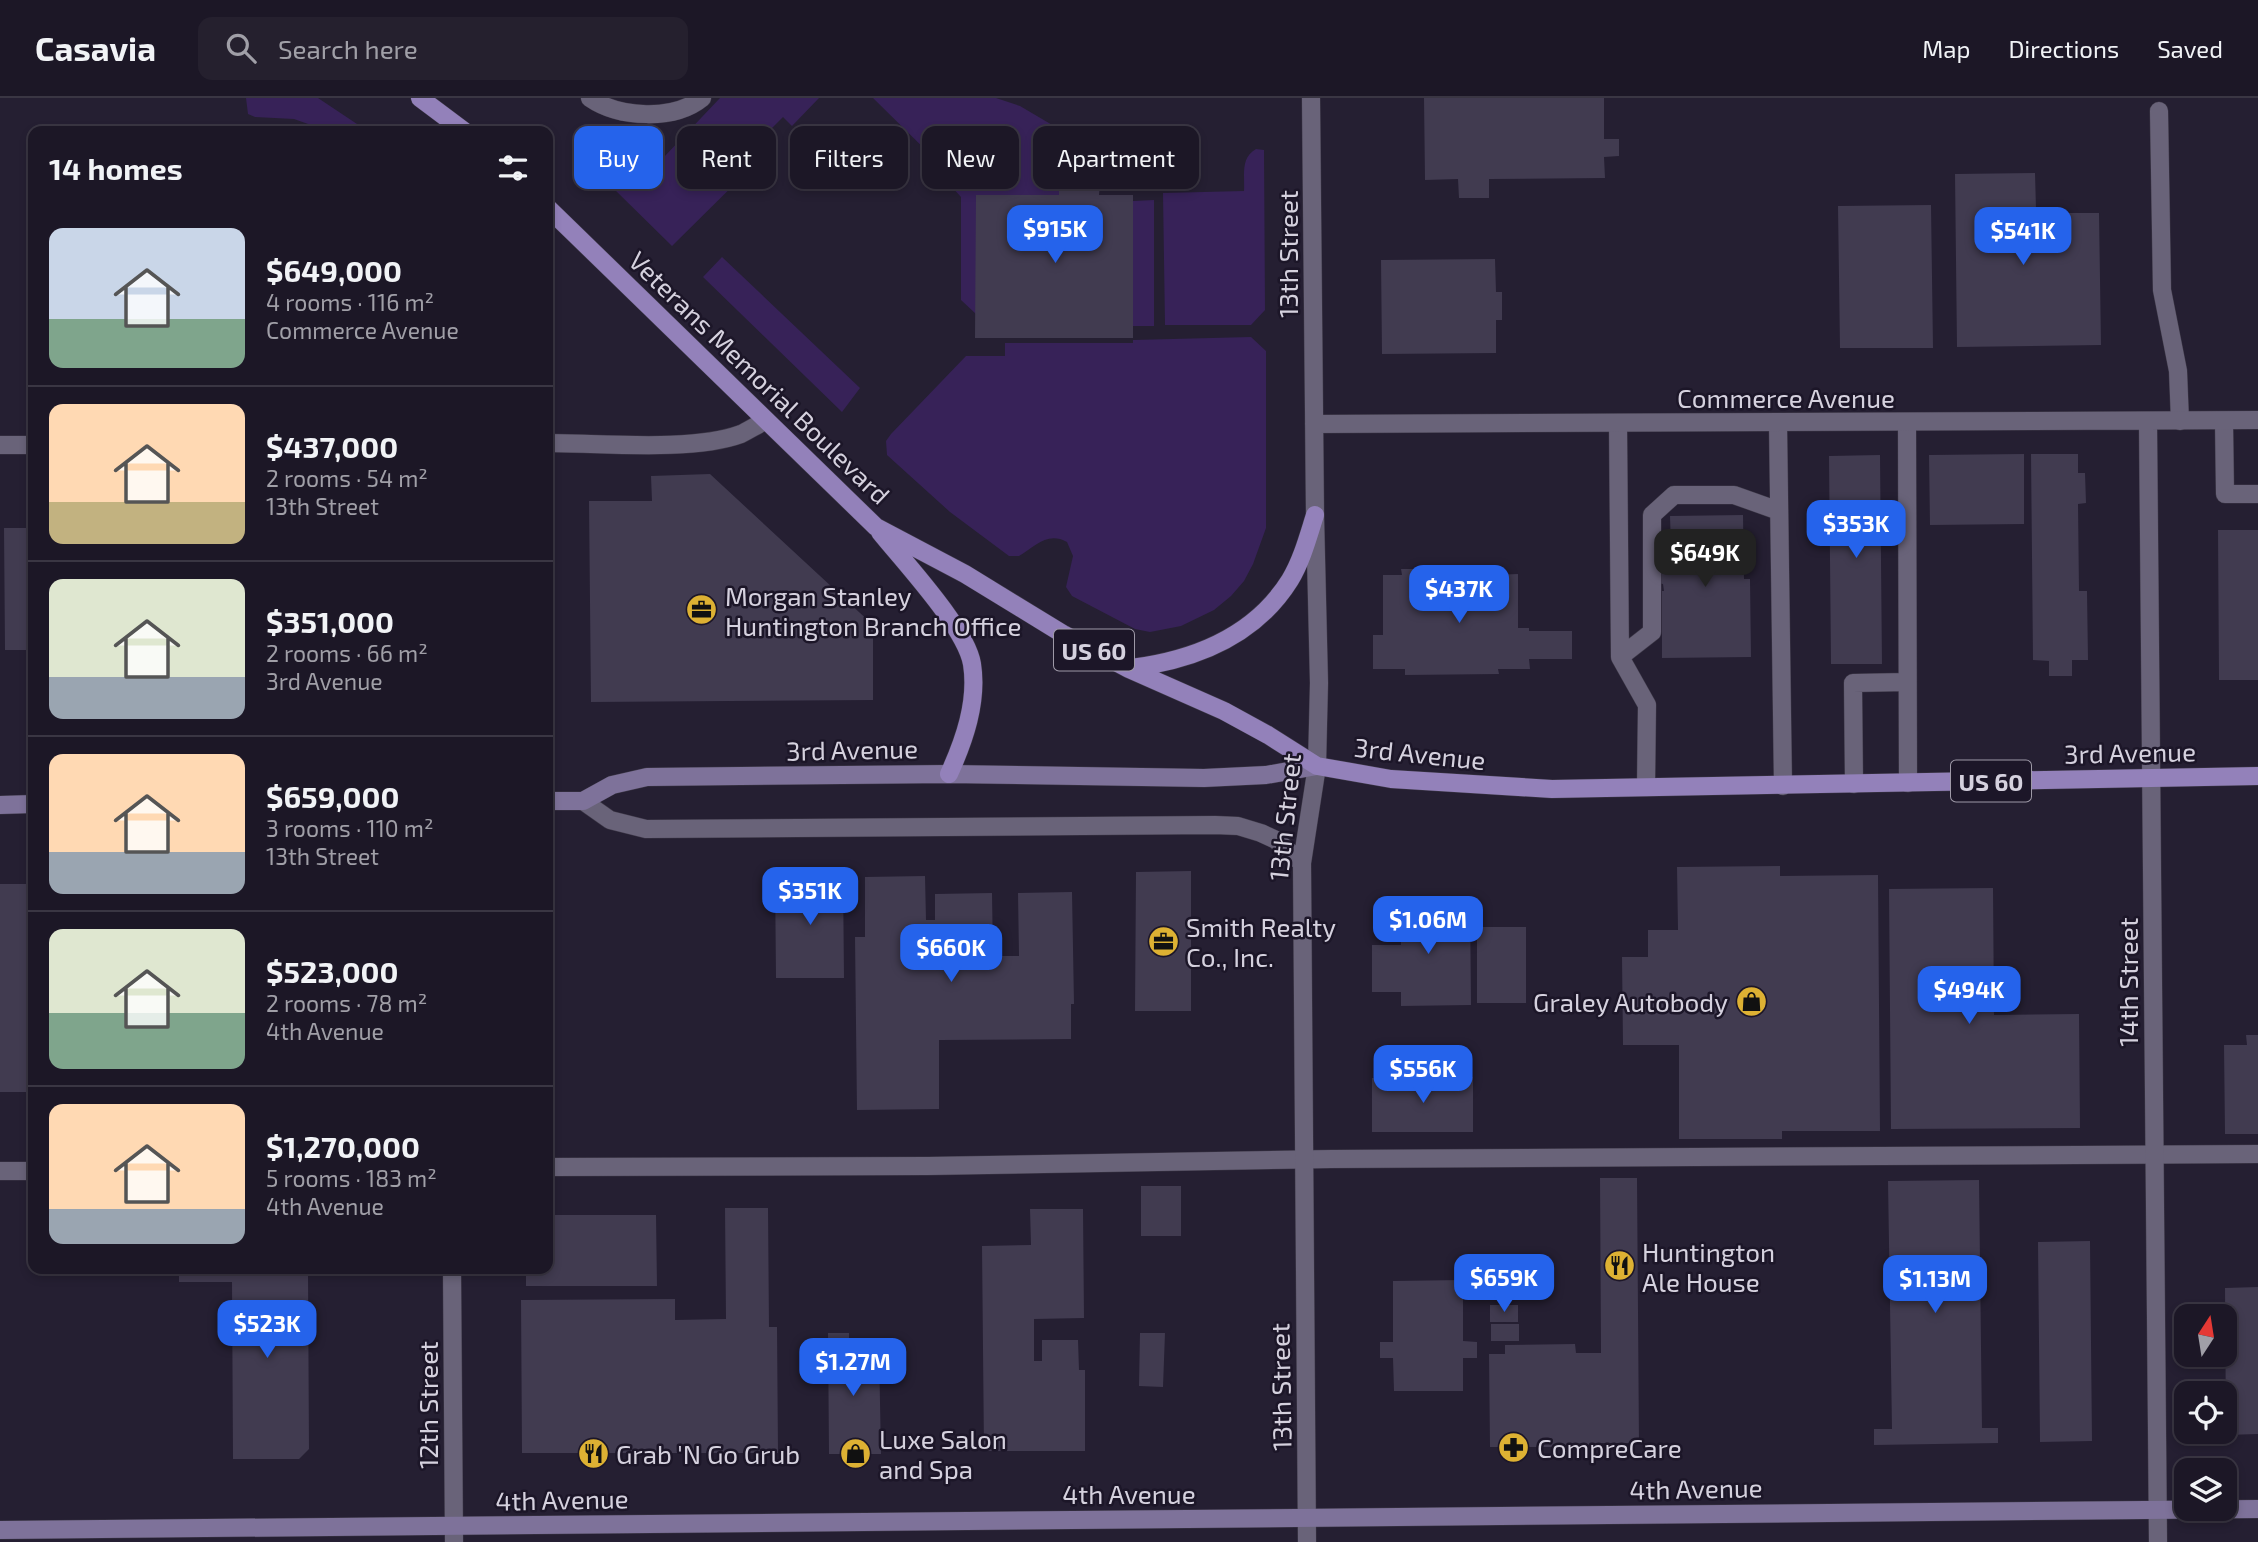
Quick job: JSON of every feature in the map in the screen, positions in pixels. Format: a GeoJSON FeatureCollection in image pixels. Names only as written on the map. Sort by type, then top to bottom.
{"type":"FeatureCollection","features":[{"type":"Feature","properties":{"kind":"main road"},"geometry":{"type":"LineString","coordinates":[[421,98],[457,126]]}},
{"type":"Feature","properties":{"kind":"main road","name":"Veterans Memorial Boulevard"},"geometry":{"type":"LineString","coordinates":[[553,213],[876,527],[965,573],[1063,634],[1129,669],[1223,711],[1317,766]]}},
{"type":"Feature","properties":{"kind":"main road"},"geometry":{"type":"LineString","coordinates":[[1129,669],[1162,664],[1196,654],[1245,629],[1270,607],[1291,579],[1315,514]]}},
{"type":"Feature","properties":{"kind":"main road"},"geometry":{"type":"LineString","coordinates":[[876,527],[957,629],[972,664],[970,714],[949,774]]}},
{"type":"Feature","properties":{"kind":"main road","name":"3rd Avenue"},"geometry":{"type":"LineString","coordinates":[[1317,766],[1391,779],[1469,786],[1552,789],[2258,776]]}},
{"type":"Feature","properties":{"kind":"street"},"geometry":{"type":"LineString","coordinates":[[590,98],[598,104],[628,112],[665,114],[702,98]]}},
{"type":"Feature","properties":{"kind":"street","name":"13th Street"},"geometry":{"type":"LineString","coordinates":[[1307,1542],[1302,863],[1317,766],[1319,683],[1311,98]]}},
{"type":"Feature","properties":{"kind":"street"},"geometry":{"type":"LineString","coordinates":[[2160,111],[2162,290],[2179,371],[2180,421]]}},
{"type":"Feature","properties":{"kind":"street","name":"Commerce Avenue"},"geometry":{"type":"LineString","coordinates":[[1314,424],[2258,420]]}},
{"type":"Feature","properties":{"kind":"street"},"geometry":{"type":"LineString","coordinates":[[553,443],[701,442],[741,434],[765,421]]}},
{"type":"Feature","properties":{"kind":"street"},"geometry":{"type":"LineString","coordinates":[[2224,421],[2225,494],[2258,494]]}},
{"type":"Feature","properties":{"kind":"street","name":"14th Street"},"geometry":{"type":"LineString","coordinates":[[2148,422],[2158,1542]]}},
{"type":"Feature","properties":{"kind":"street"},"geometry":{"type":"LineString","coordinates":[[1618,423],[1620,657],[1647,705],[1646,787]]}},
{"type":"Feature","properties":{"kind":"street"},"geometry":{"type":"LineString","coordinates":[[1778,423],[1783,786]]}},
{"type":"Feature","properties":{"kind":"street"},"geometry":{"type":"LineString","coordinates":[[1906,423],[1908,783]]}},
{"type":"Feature","properties":{"kind":"street"},"geometry":{"type":"LineString","coordinates":[[0,445],[28,445]]}},
{"type":"Feature","properties":{"kind":"street"},"geometry":{"type":"LineString","coordinates":[[1620,657],[1651,632],[1652,515],[1674,495],[1734,495],[1779,510]]}},
{"type":"Feature","properties":{"kind":"street"},"geometry":{"type":"LineString","coordinates":[[1854,784],[1853,683],[1907,682]]}},
{"type":"Feature","properties":{"kind":"street","name":"3rd Avenue"},"geometry":{"type":"LineString","coordinates":[[553,801],[583,801],[612,785],[647,777],[949,774],[1204,778],[1266,775],[1317,766]]}},
{"type":"Feature","properties":{"kind":"street"},"geometry":{"type":"LineString","coordinates":[[583,801],[610,820],[646,829],[1110,824],[1238,826],[1276,840],[1302,863]]}},
{"type":"Feature","properties":{"kind":"street"},"geometry":{"type":"LineString","coordinates":[[0,805],[28,804]]}},
{"type":"Feature","properties":{"kind":"street"},"geometry":{"type":"LineString","coordinates":[[553,1167],[928,1166],[1304,1159],[2258,1154]]}},
{"type":"Feature","properties":{"kind":"street"},"geometry":{"type":"LineString","coordinates":[[0,1171],[28,1171]]}},
{"type":"Feature","properties":{"kind":"street","name":"12th Street"},"geometry":{"type":"LineString","coordinates":[[452,1274],[454,1534]]}},
{"type":"Feature","properties":{"kind":"street","name":"4th Avenue"},"geometry":{"type":"LineString","coordinates":[[0,1530],[454,1534],[1307,1518],[2258,1509]]}},
{"type":"Feature","properties":{"kind":"shaded area"},"geometry":{"type":"Polygon","coordinates":[[[246,98],[318,98],[360,126],[311,125],[294,119],[255,117],[248,114],[246,98]]]}},
{"type":"Feature","properties":{"kind":"shaded area"},"geometry":{"type":"Polygon","coordinates":[[[720,98],[819,98],[792,126],[783,117],[774,126],[693,126],[720,98]]]}},
{"type":"Feature","properties":{"kind":"shaded area"},"geometry":{"type":"Polygon","coordinates":[[[873,98],[996,98],[1020,106],[1054,126],[1033,126],[1033,189],[1059,189],[1059,195],[976,195],[976,314],[961,300],[961,197],[954,189],[1019,189],[1019,126],[922,126],[922,146],[908,133],[908,126],[901,126],[873,98]]]}},
{"type":"Feature","properties":{"kind":"shaded area"},"geometry":{"type":"Polygon","coordinates":[[[677,143],[677,189],[730,189],[672,246],[614,189],[663,189],[663,158],[677,143]]]}},
{"type":"Feature","properties":{"kind":"shaded area"},"geometry":{"type":"Polygon","coordinates":[[[1256,149],[1264,150],[1265,310],[1251,325],[1165,325],[1163,193],[1244,191],[1245,162],[1256,149]]]}},
{"type":"Feature","properties":{"kind":"shaded area"},"geometry":{"type":"Polygon","coordinates":[[[1154,200],[1154,326],[1133,326],[1133,201],[1154,200]]]}},
{"type":"Feature","properties":{"kind":"shaded area"},"geometry":{"type":"Polygon","coordinates":[[[722,257],[860,388],[842,412],[703,277],[722,257]]]}},
{"type":"Feature","properties":{"kind":"shaded area"},"geometry":{"type":"Polygon","coordinates":[[[1251,337],[1266,351],[1266,528],[1253,564],[1244,581],[1231,596],[1214,610],[1181,626],[1150,632],[1135,629],[1072,596],[1066,587],[1073,556],[1067,542],[1047,539],[1019,556],[1009,556],[950,512],[887,455],[886,441],[891,434],[966,356],[1005,356],[1005,343],[1133,343],[1133,340],[1251,337]]]}},
{"type":"Feature","properties":{"kind":"building"},"geometry":{"type":"Polygon","coordinates":[[[1424,98],[1604,98],[1604,139],[1619,139],[1619,156],[1604,157],[1605,178],[1489,179],[1489,198],[1459,198],[1458,179],[1425,180],[1424,98]]]}},
{"type":"Feature","properties":{"kind":"building"},"geometry":{"type":"Polygon","coordinates":[[[2035,173],[2036,209],[2027,209],[2027,213],[2099,213],[2101,345],[1957,347],[1955,174],[2035,173]]]}},
{"type":"Feature","properties":{"kind":"building"},"geometry":{"type":"Polygon","coordinates":[[[1059,189],[1100,189],[1099,195],[1133,195],[1133,338],[975,338],[976,195],[1059,195],[1059,189]]]}},
{"type":"Feature","properties":{"kind":"building"},"geometry":{"type":"Polygon","coordinates":[[[1931,205],[1933,348],[1840,348],[1838,206],[1931,205]]]}},
{"type":"Feature","properties":{"kind":"building"},"geometry":{"type":"Polygon","coordinates":[[[1495,259],[1496,292],[1502,292],[1502,320],[1496,320],[1496,353],[1382,354],[1381,260],[1495,259]]]}},
{"type":"Feature","properties":{"kind":"building"},"geometry":{"type":"Polygon","coordinates":[[[2024,454],[2024,524],[1930,525],[1929,455],[2024,454]]]}},
{"type":"Feature","properties":{"kind":"building"},"geometry":{"type":"Polygon","coordinates":[[[2031,454],[2078,454],[2078,473],[2085,473],[2086,503],[2078,504],[2079,591],[2087,591],[2088,660],[2072,660],[2072,676],[2049,676],[2049,661],[2033,660],[2031,454]]]}},
{"type":"Feature","properties":{"kind":"building"},"geometry":{"type":"Polygon","coordinates":[[[1880,455],[1882,664],[1831,664],[1829,456],[1880,455]]]}},
{"type":"Feature","properties":{"kind":"building"},"geometry":{"type":"Polygon","coordinates":[[[710,474],[873,625],[873,700],[591,702],[589,501],[652,501],[651,476],[710,474]]]}},
{"type":"Feature","properties":{"kind":"building"},"geometry":{"type":"Polygon","coordinates":[[[1743,515],[1744,579],[1750,579],[1751,657],[1662,658],[1664,591],[1663,584],[1658,583],[1658,548],[1671,547],[1670,516],[1743,515]]]}},
{"type":"Feature","properties":{"kind":"building"},"geometry":{"type":"Polygon","coordinates":[[[4,528],[28,528],[28,650],[5,650],[4,528]]]}},
{"type":"Feature","properties":{"kind":"building"},"geometry":{"type":"Polygon","coordinates":[[[2218,530],[2258,530],[2258,680],[2219,680],[2218,530]]]}},
{"type":"Feature","properties":{"kind":"building"},"geometry":{"type":"Polygon","coordinates":[[[1401,569],[1492,569],[1493,575],[1518,574],[1518,628],[1529,628],[1529,631],[1572,631],[1572,659],[1529,659],[1530,669],[1498,669],[1499,674],[1405,675],[1405,669],[1373,669],[1373,635],[1383,635],[1383,575],[1402,575],[1401,569]]]}},
{"type":"Feature","properties":{"kind":"building","name":"Graley Autobody"},"geometry":{"type":"Polygon","coordinates":[[[1780,866],[1780,876],[1878,875],[1880,1131],[1782,1131],[1782,1139],[1679,1139],[1679,1045],[1623,1045],[1622,957],[1648,957],[1648,930],[1678,930],[1677,867],[1780,866]]]}},
{"type":"Feature","properties":{"kind":"building","name":"Smith Realty Co., Inc."},"geometry":{"type":"Polygon","coordinates":[[[1191,871],[1191,1011],[1135,1011],[1136,872],[1191,871]]]}},
{"type":"Feature","properties":{"kind":"building"},"geometry":{"type":"Polygon","coordinates":[[[843,874],[844,978],[776,978],[775,875],[819,877],[818,875],[843,874]]]}},
{"type":"Feature","properties":{"kind":"building"},"geometry":{"type":"Polygon","coordinates":[[[925,876],[926,920],[935,920],[935,894],[992,893],[993,956],[1019,956],[1018,893],[1072,892],[1074,1004],[1071,1004],[1071,1039],[939,1040],[939,1109],[857,1110],[855,937],[865,937],[865,877],[925,876]]]}},
{"type":"Feature","properties":{"kind":"building"},"geometry":{"type":"Polygon","coordinates":[[[0,884],[28,884],[28,1092],[0,1092],[0,884]]]}},
{"type":"Feature","properties":{"kind":"building"},"geometry":{"type":"Polygon","coordinates":[[[1993,888],[1994,1015],[2079,1014],[2080,1128],[1891,1129],[1889,889],[1993,888]]]}},
{"type":"Feature","properties":{"kind":"building"},"geometry":{"type":"Polygon","coordinates":[[[1470,900],[1471,1005],[1401,1006],[1401,992],[1372,992],[1372,945],[1401,945],[1401,901],[1470,900]]]}},
{"type":"Feature","properties":{"kind":"building"},"geometry":{"type":"Polygon","coordinates":[[[1477,927],[1526,927],[1526,1003],[1477,1003],[1477,927]]]}},
{"type":"Feature","properties":{"kind":"building"},"geometry":{"type":"Polygon","coordinates":[[[2246,1035],[2258,1035],[2258,1134],[2225,1134],[2224,1045],[2247,1045],[2246,1035]]]}},
{"type":"Feature","properties":{"kind":"building"},"geometry":{"type":"Polygon","coordinates":[[[1473,1077],[1473,1132],[1372,1132],[1372,1078],[1473,1077]]]}},
{"type":"Feature","properties":{"kind":"building"},"geometry":{"type":"Polygon","coordinates":[[[1600,1178],[1637,1178],[1639,1443],[1602,1443],[1602,1447],[1490,1447],[1489,1354],[1505,1354],[1505,1345],[1575,1344],[1576,1353],[1601,1353],[1600,1178]]]}},
{"type":"Feature","properties":{"kind":"building"},"geometry":{"type":"Polygon","coordinates":[[[1979,1180],[1982,1428],[1998,1428],[1998,1443],[1874,1445],[1874,1429],[1892,1429],[1888,1181],[1979,1180]]]}},
{"type":"Feature","properties":{"kind":"building"},"geometry":{"type":"Polygon","coordinates":[[[1141,1186],[1181,1186],[1181,1236],[1141,1236],[1141,1186]]]}},
{"type":"Feature","properties":{"kind":"building"},"geometry":{"type":"Polygon","coordinates":[[[725,1208],[768,1208],[769,1327],[777,1327],[778,1453],[522,1453],[521,1300],[675,1299],[675,1320],[726,1319],[725,1208]]]}},
{"type":"Feature","properties":{"kind":"building"},"geometry":{"type":"Polygon","coordinates":[[[1030,1209],[1083,1209],[1084,1318],[1034,1319],[1034,1361],[1042,1361],[1042,1340],[1078,1340],[1079,1370],[1085,1370],[1085,1451],[984,1451],[982,1246],[1031,1245],[1030,1209]]]}},
{"type":"Feature","properties":{"kind":"building"},"geometry":{"type":"Polygon","coordinates":[[[553,1215],[656,1215],[657,1286],[526,1286],[526,1274],[553,1274],[553,1215]]]}},
{"type":"Feature","properties":{"kind":"building"},"geometry":{"type":"Polygon","coordinates":[[[2090,1241],[2092,1441],[2040,1442],[2038,1242],[2090,1241]]]}},
{"type":"Feature","properties":{"kind":"building"},"geometry":{"type":"Polygon","coordinates":[[[179,1274],[308,1274],[309,1449],[299,1459],[233,1459],[232,1282],[179,1282],[179,1274]]]}},
{"type":"Feature","properties":{"kind":"building"},"geometry":{"type":"Polygon","coordinates":[[[1463,1280],[1463,1341],[1477,1342],[1477,1358],[1463,1358],[1463,1391],[1394,1391],[1393,1358],[1380,1358],[1380,1342],[1393,1342],[1393,1281],[1463,1280]]]}},
{"type":"Feature","properties":{"kind":"building"},"geometry":{"type":"Polygon","coordinates":[[[2258,1287],[2258,1434],[2237,1435],[2237,1381],[2226,1381],[2226,1367],[2237,1367],[2237,1304],[2225,1304],[2225,1288],[2258,1287]]]}},
{"type":"Feature","properties":{"kind":"building"},"geometry":{"type":"Polygon","coordinates":[[[1490,1305],[1518,1305],[1518,1322],[1490,1322],[1490,1305]]]}},
{"type":"Feature","properties":{"kind":"building"},"geometry":{"type":"Polygon","coordinates":[[[1491,1324],[1519,1324],[1519,1341],[1491,1341],[1491,1324]]]}},
{"type":"Feature","properties":{"kind":"building"},"geometry":{"type":"Polygon","coordinates":[[[828,1333],[849,1333],[849,1350],[879,1350],[881,1454],[829,1454],[828,1333]]]}},
{"type":"Feature","properties":{"kind":"building"},"geometry":{"type":"Polygon","coordinates":[[[1140,1333],[1165,1333],[1163,1387],[1139,1386],[1140,1333]]]}},
{"type":"Feature","properties":{"kind":"place","name":"Morgan Stanley Huntington Branch Office"},"geometry":{"type":"Point","coordinates":[702,610]}},
{"type":"Feature","properties":{"kind":"place","name":"Smith Realty Co., Inc."},"geometry":{"type":"Point","coordinates":[1163,941]}},
{"type":"Feature","properties":{"kind":"place","name":"Graley Autobody"},"geometry":{"type":"Point","coordinates":[1751,1001]}},
{"type":"Feature","properties":{"kind":"place","name":"Huntington Ale House"},"geometry":{"type":"Point","coordinates":[1619,1266]}},
{"type":"Feature","properties":{"kind":"place","name":"CompreCare"},"geometry":{"type":"Point","coordinates":[1514,1447]}},
{"type":"Feature","properties":{"kind":"place","name":"Grab 'N Go Grub"},"geometry":{"type":"Point","coordinates":[593,1453]}},
{"type":"Feature","properties":{"kind":"place","name":"Luxe Salon and Spa"},"geometry":{"type":"Point","coordinates":[856,1453]}}]}
